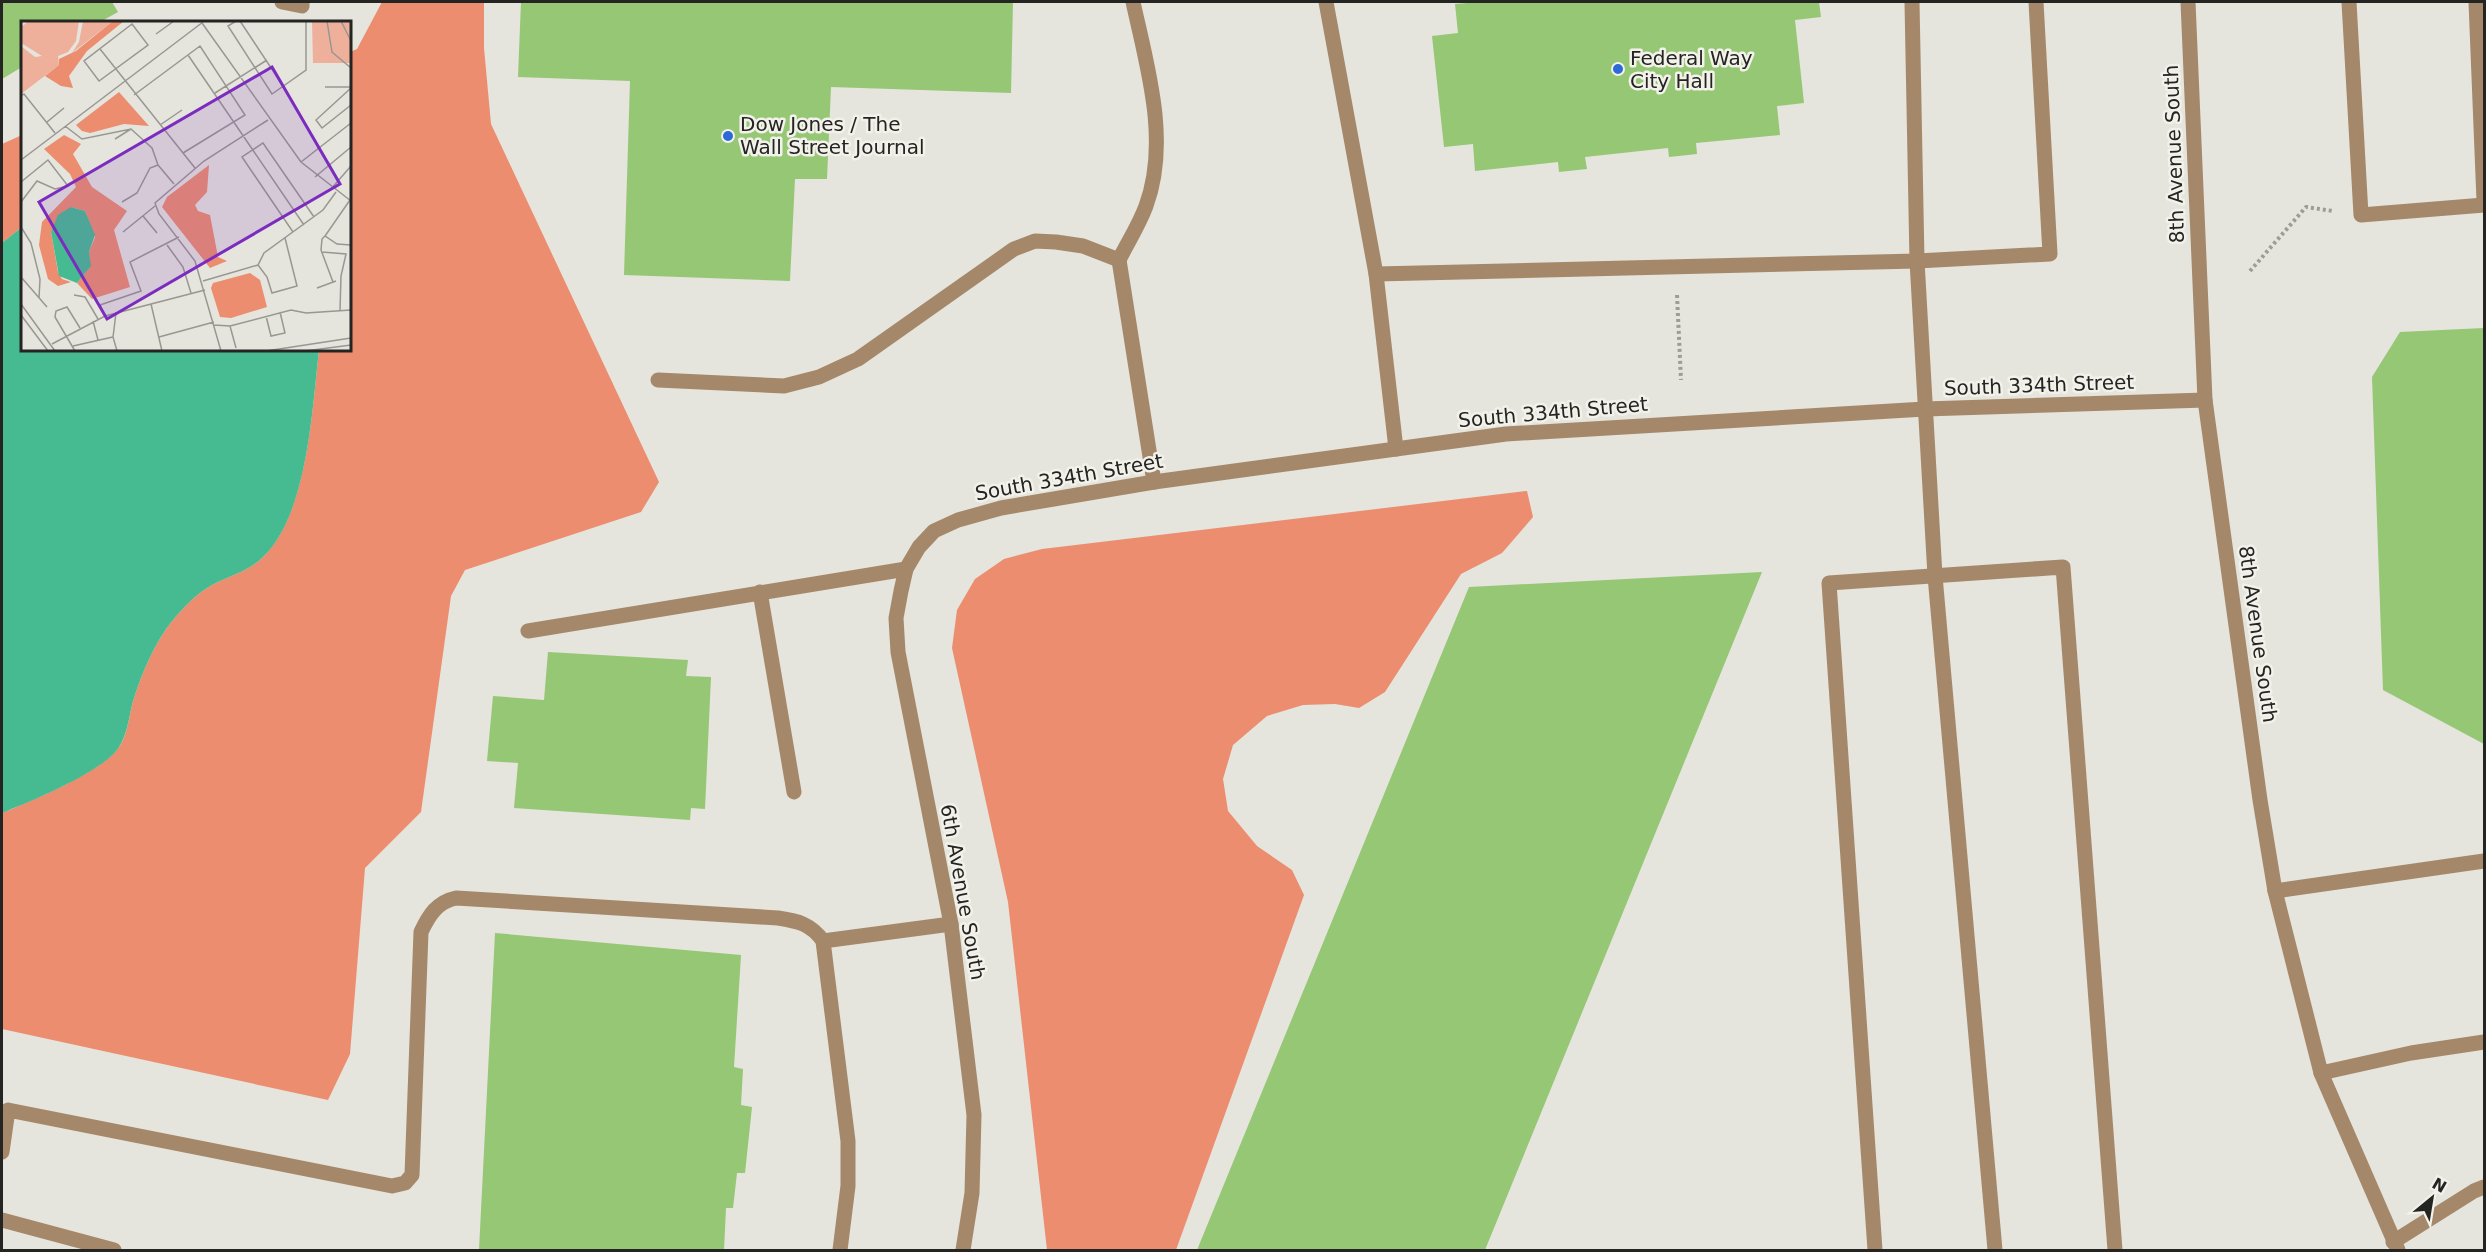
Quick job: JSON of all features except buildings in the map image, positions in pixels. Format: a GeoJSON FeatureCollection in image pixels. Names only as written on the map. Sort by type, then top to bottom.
{"type":"FeatureCollection","features":[{"type":"Feature","properties":{"kind":"street"},"geometry":{"type":"LineString","coordinates":[[282,2],[302,6],[302,2]]}},
{"type":"Feature","properties":{"kind":"street"},"geometry":{"type":"LineString","coordinates":[[1133,2],[1153,92],[1155,169],[1146,206],[1119,260],[1155,482]]}},
{"type":"Feature","properties":{"kind":"street"},"geometry":{"type":"LineString","coordinates":[[1326,2],[1376,274],[1396,449]]}},
{"type":"Feature","properties":{"kind":"street"},"geometry":{"type":"LineString","coordinates":[[1911,2],[1917,261],[1935,576],[1995,1251]]}},
{"type":"Feature","properties":{"kind":"street"},"geometry":{"type":"LineString","coordinates":[[1376,274],[1917,261],[2050,254],[2036,2]]}},
{"type":"Feature","properties":{"kind":"street","name":"8th Avenue South"},"geometry":{"type":"LineString","coordinates":[[2188,2],[2205,400],[2260,800],[2275,891],[2321,1073],[2395,1246]]}},
{"type":"Feature","properties":{"kind":"street"},"geometry":{"type":"LineString","coordinates":[[2349,2],[2361,215],[2484,203],[2476,2]]}},
{"type":"Feature","properties":{"kind":"street"},"geometry":{"type":"LineString","coordinates":[[658,380],[784,386],[819,377],[858,359],[1014,249],[1035,241],[1083,246],[1119,260]]}},
{"type":"Feature","properties":{"kind":"street","name":"South 334th Street"},"geometry":{"type":"LineString","coordinates":[[919,547],[934,531],[958,520],[1002,508],[1155,482],[1506,435],[1925,410],[2205,400]]}},
{"type":"Feature","properties":{"kind":"street","name":"6th Avenue South"},"geometry":{"type":"LineString","coordinates":[[919,547],[906,569],[896,618],[898,652],[951,924],[974,1115],[972,1193],[963,1251]]}},
{"type":"Feature","properties":{"kind":"street"},"geometry":{"type":"LineString","coordinates":[[1875,1251],[1829,583],[2063,567],[2115,1251]]}},
{"type":"Feature","properties":{"kind":"street"},"geometry":{"type":"LineString","coordinates":[[528,631],[906,569]]}},
{"type":"Feature","properties":{"kind":"street"},"geometry":{"type":"LineString","coordinates":[[760,592],[794,792]]}},
{"type":"Feature","properties":{"kind":"street"},"geometry":{"type":"LineString","coordinates":[[2275,891],[2484,861]]}},
{"type":"Feature","properties":{"kind":"street"},"geometry":{"type":"LineString","coordinates":[[2,1152],[8,1110],[392,1186],[405,1183],[412,1175],[421,932],[428,917],[443,900],[456,898],[788,919],[799,921],[815,929],[823,940],[848,1141],[848,1186],[840,1251]]}},
{"type":"Feature","properties":{"kind":"street"},"geometry":{"type":"LineString","coordinates":[[823,940],[951,924]]}},
{"type":"Feature","properties":{"kind":"street"},"geometry":{"type":"LineString","coordinates":[[2321,1073],[2411,1053],[2484,1042]]}},
{"type":"Feature","properties":{"kind":"street"},"geometry":{"type":"LineString","coordinates":[[2395,1246],[2474,1191],[2484,1187]]}},
{"type":"Feature","properties":{"kind":"street"},"geometry":{"type":"LineString","coordinates":[[2,1220],[114,1251]]}},
{"type":"Feature","properties":{"kind":"path"},"geometry":{"type":"LineString","coordinates":[[2250,271],[2306,207],[2361,215]]}},
{"type":"Feature","properties":{"kind":"path"},"geometry":{"type":"LineString","coordinates":[[1675,267],[1681,380]]}},
{"type":"Feature","properties":{"kind":"shaded area"},"geometry":{"type":"Polygon","coordinates":[[[382,2],[484,2],[484,48],[491,124],[659,482],[641,512],[465,570],[451,596],[421,812],[365,868],[350,1054],[328,1100],[2,1029],[2,813],[65,785],[110,757],[122,741],[141,678],[152,652],[166,629],[199,594],[212,585],[252,566],[263,557],[278,538],[290,514],[299,488],[305,459],[319,351],[351,351],[351,52],[357,49],[382,2]]]}},
{"type":"Feature","properties":{"kind":"shaded area"},"geometry":{"type":"Polygon","coordinates":[[[21,135],[21,228],[2,243],[2,144],[21,135]]]}},
{"type":"Feature","properties":{"kind":"shaded area"},"geometry":{"type":"Polygon","coordinates":[[[21,228],[21,351],[319,351],[310,430],[299,488],[290,515],[278,538],[257,562],[199,594],[166,629],[152,652],[141,678],[122,741],[111,756],[83,776],[2,813],[2,243],[21,228]]]}},
{"type":"Feature","properties":{"kind":"shaded area"},"geometry":{"type":"Polygon","coordinates":[[[1527,491],[1533,517],[1502,553],[1461,574],[1385,692],[1359,708],[1335,704],[1303,705],[1267,716],[1233,745],[1223,779],[1228,811],[1257,846],[1292,870],[1304,895],[1176,1250],[1047,1250],[1008,902],[952,648],[957,610],[975,579],[1004,559],[1042,549],[1527,491]]]}},
{"type":"Feature","properties":{"kind":"place","name":"Federal Way City Hall"},"geometry":{"type":"Point","coordinates":[1618,69]}},
{"type":"Feature","properties":{"kind":"place","name":"Dow Jones / The Wall Street Journal"},"geometry":{"type":"Point","coordinates":[728,136]}}]}
